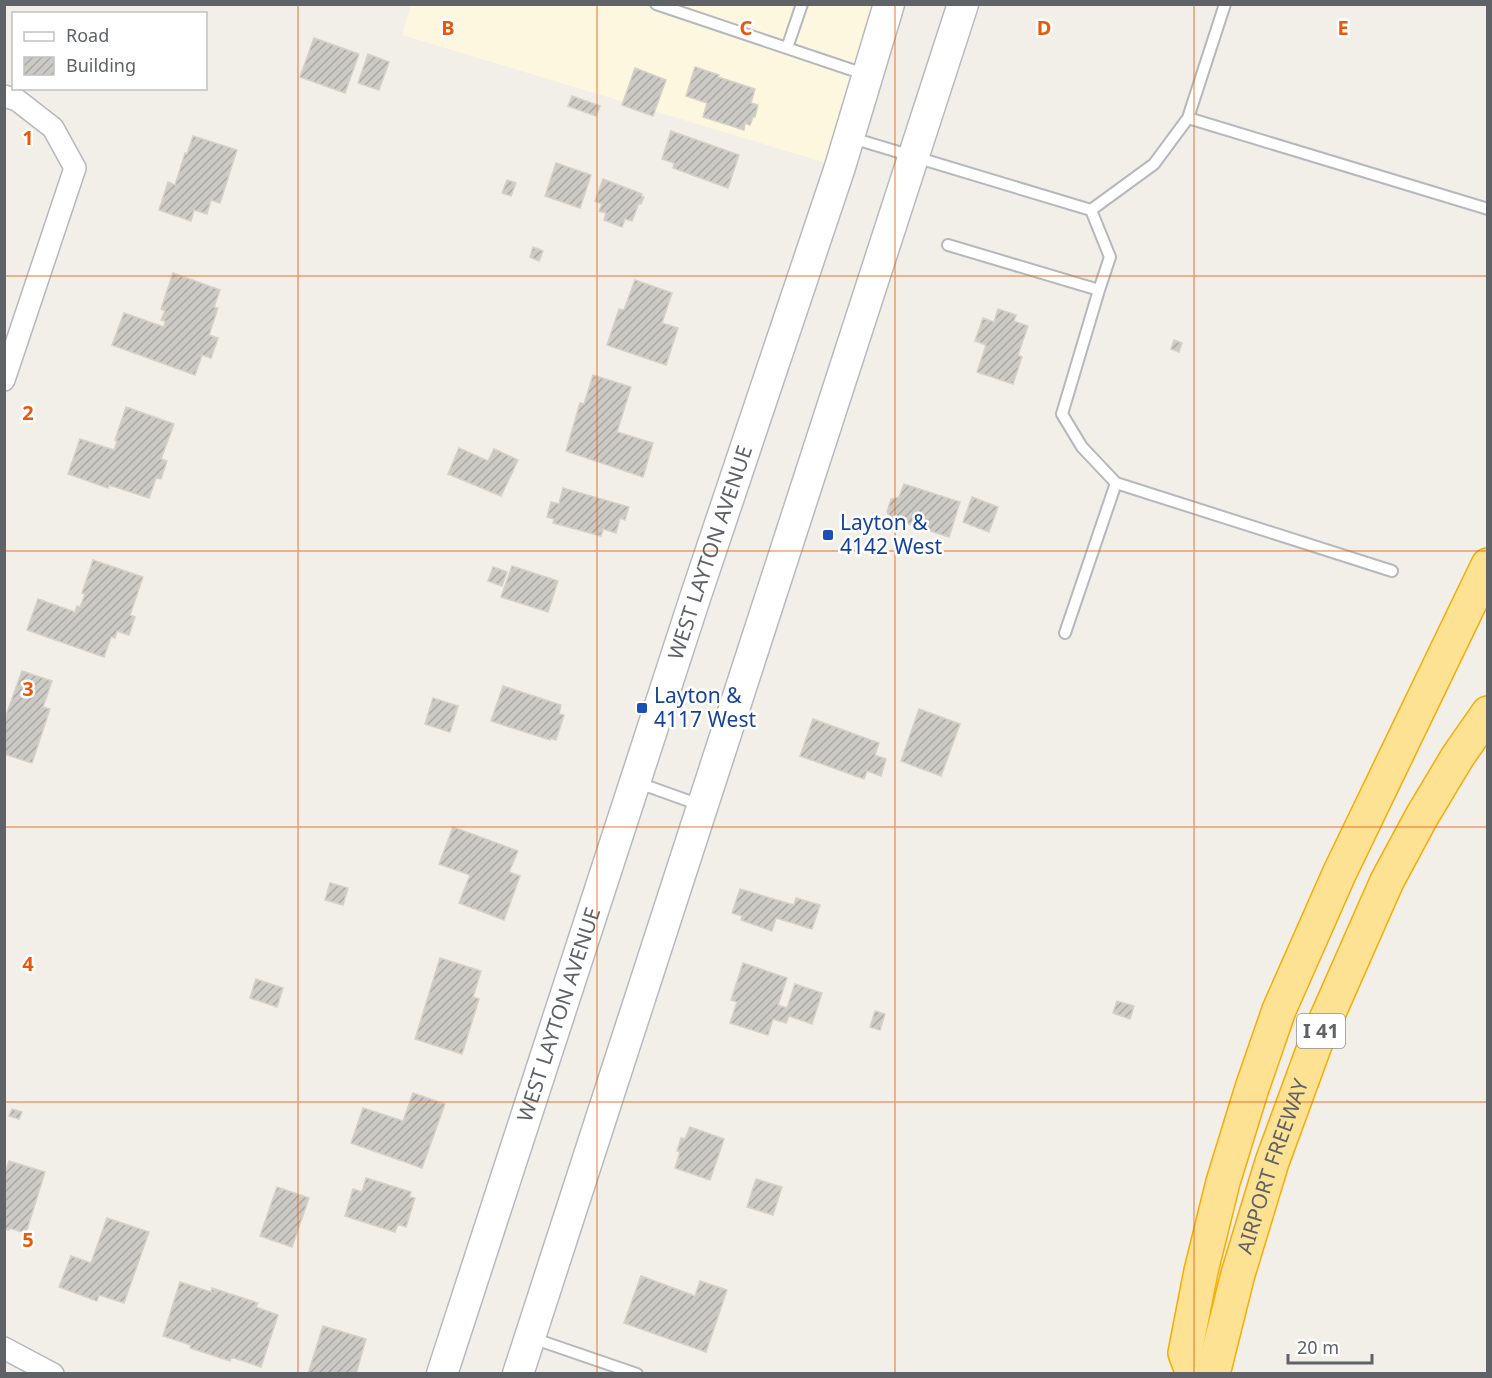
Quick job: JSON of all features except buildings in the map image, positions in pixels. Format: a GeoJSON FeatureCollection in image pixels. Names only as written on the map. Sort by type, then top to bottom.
{"type":"FeatureCollection","features":[{"type":"Feature","properties":{"kind":"highway"},"geometry":{"type":"LineString","coordinates":[[1193,1374],[1185,1353],[1201,1271],[1223,1182],[1279,1010],[1339,874],[1488,565]]}},
{"type":"Feature","properties":{"kind":"highway","name":"AIRPORT FREEWAY"},"geometry":{"type":"LineString","coordinates":[[1213,1374],[1238,1274],[1272,1162],[1316,1042],[1388,881],[1422,816],[1458,756],[1488,713]]}},
{"type":"Feature","properties":{"kind":"main road","name":"WEST LAYTON AVENUE"},"geometry":{"type":"LineString","coordinates":[[442,1374],[849,137],[889,4]]}},
{"type":"Feature","properties":{"kind":"main road"},"geometry":{"type":"LineString","coordinates":[[518,1374],[963,4]]}},
{"type":"Feature","properties":{"kind":"street"},"geometry":{"type":"LineString","coordinates":[[4,96],[17,100],[53,128],[75,168],[4,380]]}},
{"type":"Feature","properties":{"kind":"street"},"geometry":{"type":"LineString","coordinates":[[4,1348],[53,1374]]}},
{"type":"Feature","properties":{"kind":"lane"},"geometry":{"type":"LineString","coordinates":[[656,4],[868,75]]}},
{"type":"Feature","properties":{"kind":"lane"},"geometry":{"type":"LineString","coordinates":[[787,48],[802,4]]}},
{"type":"Feature","properties":{"kind":"lane"},"geometry":{"type":"LineString","coordinates":[[1090,210],[1155,164],[1188,118],[1225,4]]}},
{"type":"Feature","properties":{"kind":"lane"},"geometry":{"type":"LineString","coordinates":[[1188,118],[1488,209]]}},
{"type":"Feature","properties":{"kind":"lane"},"geometry":{"type":"LineString","coordinates":[[849,137],[1090,210]]}},
{"type":"Feature","properties":{"kind":"lane"},"geometry":{"type":"LineString","coordinates":[[1090,210],[1110,257],[1062,414],[1082,447],[1116,483],[1392,571]]}},
{"type":"Feature","properties":{"kind":"lane"},"geometry":{"type":"LineString","coordinates":[[948,245],[1099,290]]}},
{"type":"Feature","properties":{"kind":"lane"},"geometry":{"type":"LineString","coordinates":[[1065,633],[1116,483]]}},
{"type":"Feature","properties":{"kind":"lane"},"geometry":{"type":"LineString","coordinates":[[635,782],[703,806]]}},
{"type":"Feature","properties":{"kind":"lane"},"geometry":{"type":"LineString","coordinates":[[530,1337],[637,1374]]}},
{"type":"Feature","properties":{"kind":"shaded area"},"geometry":{"type":"Polygon","coordinates":[[[411,5],[889,5],[840,167],[402,35],[411,5]]]}},
{"type":"Feature","properties":{"kind":"place","name":"Layton & 4142 West"},"geometry":{"type":"Point","coordinates":[828,535]}},
{"type":"Feature","properties":{"kind":"place","name":"Layton & 4117 West"},"geometry":{"type":"Point","coordinates":[642,708]}}]}
